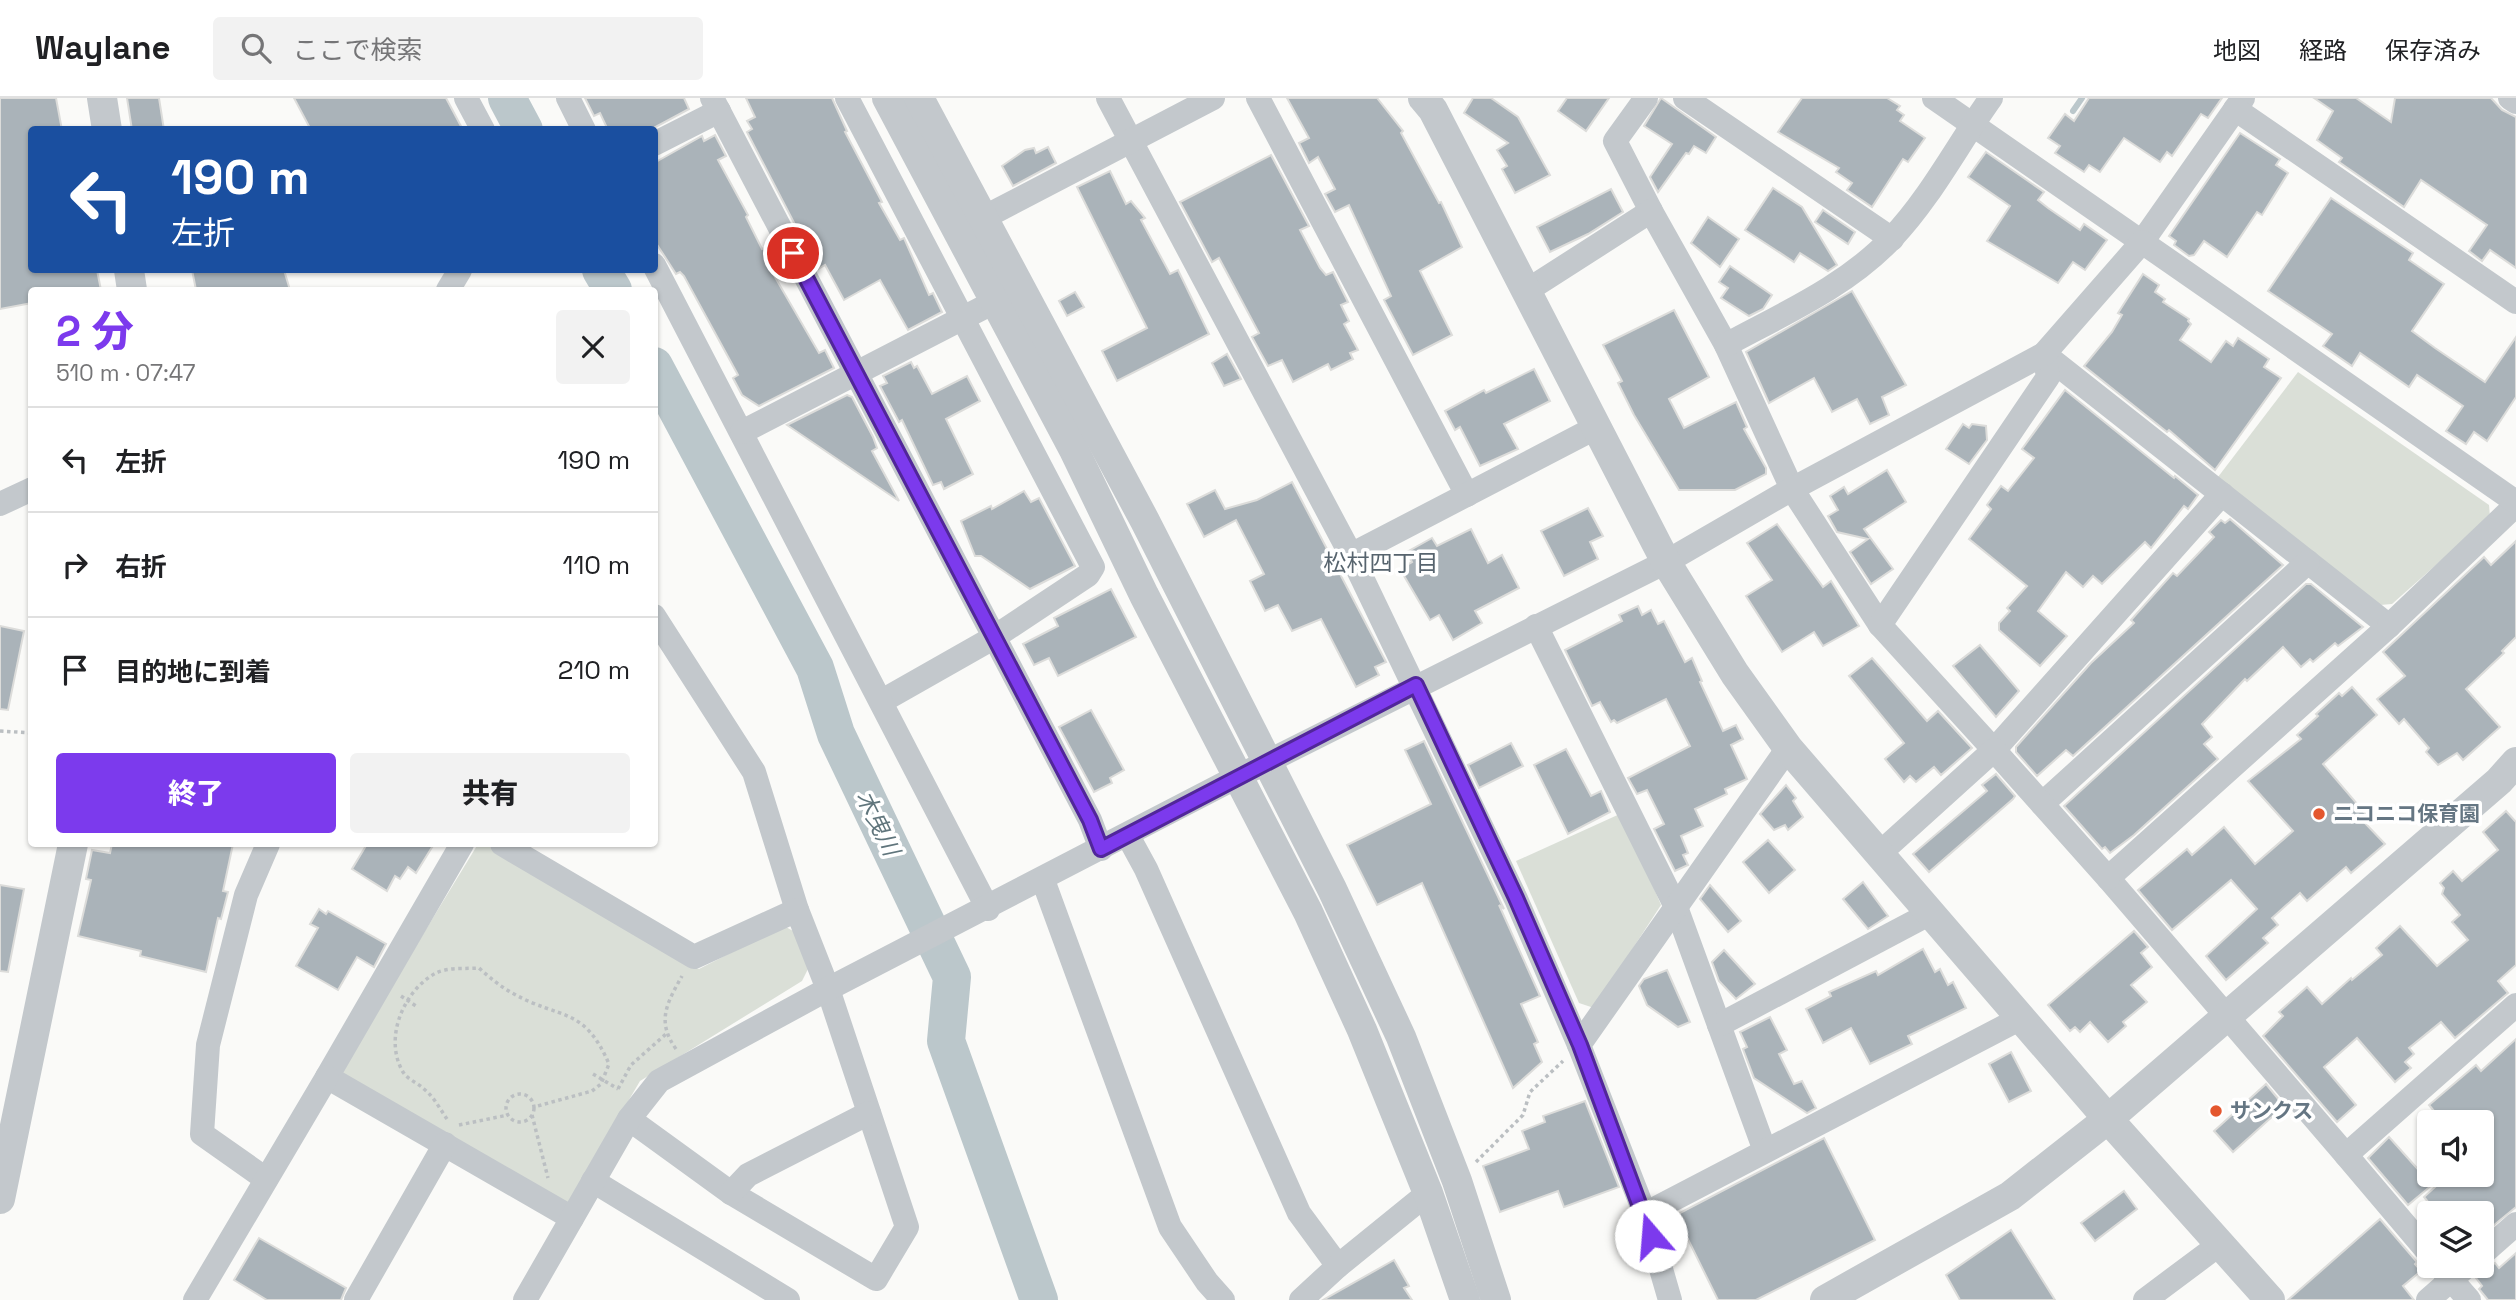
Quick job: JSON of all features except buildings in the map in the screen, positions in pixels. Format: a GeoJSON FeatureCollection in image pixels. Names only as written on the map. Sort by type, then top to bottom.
{"type":"FeatureCollection","features":[{"type":"Feature","properties":{"kind":"street"},"geometry":{"type":"LineString","coordinates":[[102,98],[106,126]]}},
{"type":"Feature","properties":{"kind":"street"},"geometry":{"type":"LineString","coordinates":[[466,98],[482,126]]}},
{"type":"Feature","properties":{"kind":"street"},"geometry":{"type":"LineString","coordinates":[[568,98],[582,126]]}},
{"type":"Feature","properties":{"kind":"street"},"geometry":{"type":"LineString","coordinates":[[847,98],[1078,534],[1093,567],[1088,575]]}},
{"type":"Feature","properties":{"kind":"street"},"geometry":{"type":"LineString","coordinates":[[887,98],[996,301],[1308,912],[1362,1031],[1428,1193],[1465,1300]]}},
{"type":"Feature","properties":{"kind":"street"},"geometry":{"type":"LineString","coordinates":[[919,98],[981,219],[1145,521],[1332,889],[1401,1037],[1457,1181],[1496,1300]]}},
{"type":"Feature","properties":{"kind":"street"},"geometry":{"type":"LineString","coordinates":[[1108,98],[1351,555],[1416,685],[1516,898],[1580,1045],[1645,1214],[1670,1300]]}},
{"type":"Feature","properties":{"kind":"street"},"geometry":{"type":"LineString","coordinates":[[981,219],[1213,98]]}},
{"type":"Feature","properties":{"kind":"street"},"geometry":{"type":"LineString","coordinates":[[1258,98],[1467,495]]}},
{"type":"Feature","properties":{"kind":"street"},"geometry":{"type":"LineString","coordinates":[[1646,98],[1615,141],[1726,345],[1792,488],[1880,625],[2108,878],[2417,1240]]}},
{"type":"Feature","properties":{"kind":"street"},"geometry":{"type":"LineString","coordinates":[[1685,98],[1892,239]]}},
{"type":"Feature","properties":{"kind":"street"},"geometry":{"type":"LineString","coordinates":[[1934,98],[2516,504],[2389,626],[2108,878]]}},
{"type":"Feature","properties":{"kind":"street"},"geometry":{"type":"LineString","coordinates":[[1726,345],[1820,294],[1892,239],[1991,98]]}},
{"type":"Feature","properties":{"kind":"street"},"geometry":{"type":"LineString","coordinates":[[2510,98],[2516,102]]}},
{"type":"Feature","properties":{"kind":"street"},"geometry":{"type":"LineString","coordinates":[[537,1296],[564,1213],[593,1181],[635,1111],[659,1081],[828,989],[1044,880],[1237,777],[1666,562],[1792,488],[2044,354],[2142,242],[2240,101],[2516,302]]}},
{"type":"Feature","properties":{"kind":"street"},"geometry":{"type":"LineString","coordinates":[[1432,102],[1595,428],[1666,562],[1735,674],[1788,748],[2108,1119],[2270,1300]]}},
{"type":"Feature","properties":{"kind":"street"},"geometry":{"type":"LineString","coordinates":[[658,141],[715,105],[1090,820],[1101,849]]}},
{"type":"Feature","properties":{"kind":"street"},"geometry":{"type":"LineString","coordinates":[[1528,290],[1651,211]]}},
{"type":"Feature","properties":{"kind":"street"},"geometry":{"type":"LineString","coordinates":[[658,273],[882,701],[978,914]]}},
{"type":"Feature","properties":{"kind":"street"},"geometry":{"type":"LineString","coordinates":[[742,432],[996,301]]}},
{"type":"Feature","properties":{"kind":"street"},"geometry":{"type":"LineString","coordinates":[[2044,354],[2389,626]]}},
{"type":"Feature","properties":{"kind":"street"},"geometry":{"type":"LineString","coordinates":[[1880,625],[2048,377],[2044,354]]}},
{"type":"Feature","properties":{"kind":"street"},"geometry":{"type":"LineString","coordinates":[[1351,555],[1595,428]]}},
{"type":"Feature","properties":{"kind":"street"},"geometry":{"type":"LineString","coordinates":[[0,505],[28,491]]}},
{"type":"Feature","properties":{"kind":"street"},"geometry":{"type":"LineString","coordinates":[[1880,853],[1994,750],[2222,494]]}},
{"type":"Feature","properties":{"kind":"street"},"geometry":{"type":"LineString","coordinates":[[882,701],[993,638],[1088,575],[1125,556]]}},
{"type":"Feature","properties":{"kind":"street"},"geometry":{"type":"LineString","coordinates":[[2042,804],[2308,562]]}},
{"type":"Feature","properties":{"kind":"street"},"geometry":{"type":"LineString","coordinates":[[635,1111],[731,1193],[876,1279],[907,1227],[828,989],[797,910],[754,772],[658,621]]}},
{"type":"Feature","properties":{"kind":"street"},"geometry":{"type":"LineString","coordinates":[[1536,626],[1676,907],[1765,1152]]}},
{"type":"Feature","properties":{"kind":"street"},"geometry":{"type":"LineString","coordinates":[[1580,1045],[1788,748]]}},
{"type":"Feature","properties":{"kind":"street"},"geometry":{"type":"LineString","coordinates":[[1825,1300],[2010,1196],[2108,1119],[2499,781],[2516,762]]}},
{"type":"Feature","properties":{"kind":"street"},"geometry":{"type":"LineString","coordinates":[[1128,836],[1146,869],[1299,1213],[1338,1266]]}},
{"type":"Feature","properties":{"kind":"street"},"geometry":{"type":"LineString","coordinates":[[0,1199],[72,847]]}},
{"type":"Feature","properties":{"kind":"street"},"geometry":{"type":"LineString","coordinates":[[266,1179],[202,1134],[208,1045],[246,895],[267,847]]}},
{"type":"Feature","properties":{"kind":"street"},"geometry":{"type":"LineString","coordinates":[[202,1298],[266,1179],[461,847]]}},
{"type":"Feature","properties":{"kind":"street"},"geometry":{"type":"LineString","coordinates":[[507,847],[695,957],[797,910]]}},
{"type":"Feature","properties":{"kind":"street"},"geometry":{"type":"LineString","coordinates":[[1044,880],[1170,1227],[1207,1282],[1223,1300]]}},
{"type":"Feature","properties":{"kind":"street"},"geometry":{"type":"LineString","coordinates":[[1719,1025],[1931,913]]}},
{"type":"Feature","properties":{"kind":"street"},"geometry":{"type":"LineString","coordinates":[[2346,1155],[2516,1005]]}},
{"type":"Feature","properties":{"kind":"street"},"geometry":{"type":"LineString","coordinates":[[1645,1214],[2021,1018]]}},
{"type":"Feature","properties":{"kind":"street"},"geometry":{"type":"LineString","coordinates":[[327,1077],[564,1213]]}},
{"type":"Feature","properties":{"kind":"street"},"geometry":{"type":"LineString","coordinates":[[731,1193],[748,1175],[869,1113]]}},
{"type":"Feature","properties":{"kind":"street"},"geometry":{"type":"LineString","coordinates":[[356,1300],[444,1144]]}},
{"type":"Feature","properties":{"kind":"street"},"geometry":{"type":"LineString","coordinates":[[593,1181],[788,1300]]}},
{"type":"Feature","properties":{"kind":"street"},"geometry":{"type":"LineString","coordinates":[[1303,1299],[1338,1266],[1428,1193]]}},
{"type":"Feature","properties":{"kind":"street"},"geometry":{"type":"LineString","coordinates":[[2494,1243],[2516,1224]]}},
{"type":"Feature","properties":{"kind":"street"},"geometry":{"type":"LineString","coordinates":[[2145,1300],[2220,1244]]}},
{"type":"Feature","properties":{"kind":"street"},"geometry":{"type":"LineString","coordinates":[[2428,1300],[2446,1278]]}},
{"type":"Feature","properties":{"kind":"street"},"geometry":{"type":"LineString","coordinates":[[2457,1278],[2469,1300]]}},
{"type":"Feature","properties":{"kind":"path"},"geometry":{"type":"LineString","coordinates":[[0,731],[28,733]]}},
{"type":"Feature","properties":{"kind":"path"},"geometry":{"type":"LineString","coordinates":[[689,1065],[666,1034],[668,1003],[695,957]]}},
{"type":"Feature","properties":{"kind":"path"},"geometry":{"type":"LineString","coordinates":[[532,1115],[520,1122],[508,1115],[454,1126],[426,1090],[403,1072],[397,1036],[401,1013],[421,983],[439,971],[479,968],[515,995],[577,1019],[600,1042],[609,1064],[603,1080],[592,1091],[534,1107]]}},
{"type":"Feature","properties":{"kind":"path"},"geometry":{"type":"LineString","coordinates":[[618,1089],[631,1065],[666,1034]]}},
{"type":"Feature","properties":{"kind":"path"},"geometry":{"type":"LineString","coordinates":[[1457,1181],[1523,1115],[1530,1092],[1580,1045]]}},
{"type":"Feature","properties":{"kind":"path"},"geometry":{"type":"LineString","coordinates":[[593,1074],[618,1089],[635,1111]]}},
{"type":"Feature","properties":{"kind":"path"},"geometry":{"type":"LineString","coordinates":[[508,1115],[508,1102],[518,1094],[527,1096],[534,1107],[532,1115],[564,1213]]}},
{"type":"Feature","properties":{"kind":"shaded area"},"geometry":{"type":"Polygon","coordinates":[[[2298,372],[2489,505],[2490,517],[2392,604],[2380,605],[2218,477],[2298,372]]]}},
{"type":"Feature","properties":{"kind":"shaded area"},"geometry":{"type":"Polygon","coordinates":[[[1622,813],[1661,905],[1594,1008],[1579,1003],[1516,861],[1622,813]]]}},
{"type":"Feature","properties":{"kind":"shaded area"},"geometry":{"type":"Polygon","coordinates":[[[476,847],[490,847],[683,963],[699,969],[784,926],[795,932],[810,965],[802,981],[640,1081],[567,1206],[339,1072],[476,847]]]}},
{"type":"Feature","properties":{"kind":"waterway","name":"木曳川"},"geometry":{"type":"LineString","coordinates":[[507,98],[522,126]]}},
{"type":"Feature","properties":{"kind":"waterway"},"geometry":{"type":"LineString","coordinates":[[2073,111],[2082,98]]}},
{"type":"Feature","properties":{"kind":"waterway","name":"木曳川"},"geometry":{"type":"LineString","coordinates":[[603,273],[611,287]]}},
{"type":"Feature","properties":{"kind":"waterway","name":"木曳川"},"geometry":{"type":"LineString","coordinates":[[658,374],[815,668],[836,734],[952,977],[946,1041],[1039,1300]]}},
{"type":"Feature","properties":{"kind":"place","name":"ニコニコ保育園"},"geometry":{"type":"Point","coordinates":[2319,814]}},
{"type":"Feature","properties":{"kind":"place","name":"サンクス"},"geometry":{"type":"Point","coordinates":[2216,1111]}},
{"type":"Feature","properties":{"kind":"district","name":"松村四丁目"},"geometry":{"type":"Point","coordinates":[1381,563]}},
{"type":"Feature","properties":{"kind":"route"},"geometry":{"type":"LineString","coordinates":[[793,253],[1090,820],[1101,849],[1416,685],[1516,898],[1580,1045],[1651,1236]]}}]}
